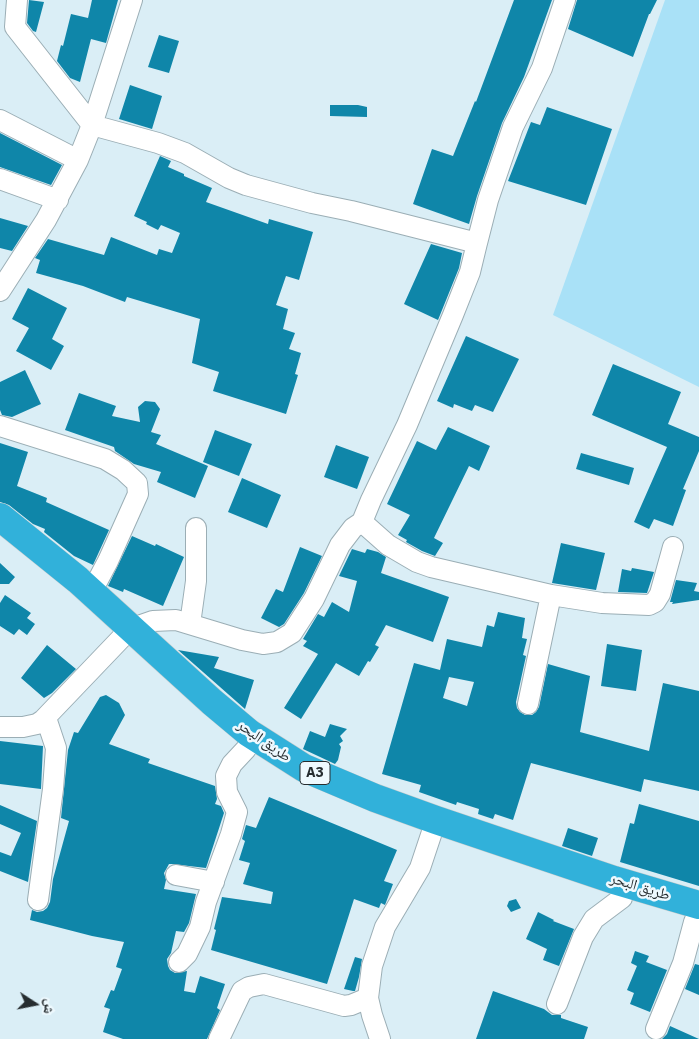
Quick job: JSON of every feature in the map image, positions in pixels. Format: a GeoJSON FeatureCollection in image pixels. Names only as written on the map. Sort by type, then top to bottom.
{"type":"FeatureCollection","features":[{"type":"Feature","properties":{"kind":"highway","name":"طريق البحر"},"geometry":{"type":"LineString","coordinates":[[0,517],[91,593],[125,634],[196,707],[246,748],[280,772],[324,796],[614,880],[697,917]]}},
{"type":"Feature","properties":{"kind":"highway","name":"طريق البحر"},"geometry":{"type":"LineString","coordinates":[[0,536],[68,586],[242,727],[287,758],[330,780],[434,827],[622,898],[697,917]]}},
{"type":"Feature","properties":{"kind":"street"},"geometry":{"type":"LineString","coordinates":[[17,0],[15,5],[15,27],[92,125],[158,143],[185,153],[229,178],[246,185],[477,243]]}},
{"type":"Feature","properties":{"kind":"street"},"geometry":{"type":"LineString","coordinates":[[0,291],[28,250],[58,200],[78,160],[92,125],[132,0]]}},
{"type":"Feature","properties":{"kind":"street"},"geometry":{"type":"LineString","coordinates":[[0,727],[23,727],[37,724],[46,718],[125,634],[163,620],[176,620],[255,643],[269,644],[283,639],[297,627],[314,599],[344,540],[353,528],[362,522],[408,425],[470,272],[488,200],[514,127],[542,68],[565,0]]}},
{"type":"Feature","properties":{"kind":"street"},"geometry":{"type":"LineString","coordinates":[[0,120],[78,160]]}},
{"type":"Feature","properties":{"kind":"street"},"geometry":{"type":"LineString","coordinates":[[0,179],[58,200]]}},
{"type":"Feature","properties":{"kind":"street"},"geometry":{"type":"LineString","coordinates":[[0,426],[105,459],[123,470],[136,483],[138,494],[108,561],[91,593]]}},
{"type":"Feature","properties":{"kind":"street"},"geometry":{"type":"LineString","coordinates":[[362,522],[388,545],[417,562],[551,594],[602,602],[652,604],[660,594],[673,547]]}},
{"type":"Feature","properties":{"kind":"street"},"geometry":{"type":"LineString","coordinates":[[190,624],[196,581],[196,528]]}},
{"type":"Feature","properties":{"kind":"street"},"geometry":{"type":"LineString","coordinates":[[528,704],[551,594]]}},
{"type":"Feature","properties":{"kind":"street"},"geometry":{"type":"LineString","coordinates":[[38,900],[56,748],[46,718]]}},
{"type":"Feature","properties":{"kind":"street"},"geometry":{"type":"LineString","coordinates":[[179,962],[187,954],[200,928],[206,902],[238,812],[227,792],[226,776],[232,764],[246,748]]}},
{"type":"Feature","properties":{"kind":"street"},"geometry":{"type":"LineString","coordinates":[[380,1039],[368,998],[372,966],[385,927],[420,868],[434,827]]}},
{"type":"Feature","properties":{"kind":"street"},"geometry":{"type":"LineString","coordinates":[[176,875],[214,882]]}},
{"type":"Feature","properties":{"kind":"street"},"geometry":{"type":"LineString","coordinates":[[557,1004],[583,938],[594,919],[622,898]]}},
{"type":"Feature","properties":{"kind":"street"},"geometry":{"type":"LineString","coordinates":[[656,1029],[683,964],[697,917]]}},
{"type":"Feature","properties":{"kind":"street"},"geometry":{"type":"LineString","coordinates":[[219,1039],[242,991],[249,987],[264,984],[344,1006],[368,998]]}},
{"type":"Feature","properties":{"kind":"shaded area"},"geometry":{"type":"Polygon","coordinates":[[[665,0],[699,0],[699,387],[553,315],[665,0]]]}},
{"type":"Feature","properties":{"kind":"building"},"geometry":{"type":"Polygon","coordinates":[[[29,0],[44,2],[36,32],[27,23],[29,0]]]}},
{"type":"Feature","properties":{"kind":"building"},"geometry":{"type":"Polygon","coordinates":[[[92,0],[118,0],[106,43],[91,39],[80,82],[70,78],[57,61],[71,14],[88,18],[92,0]]]}},
{"type":"Feature","properties":{"kind":"building"},"geometry":{"type":"Polygon","coordinates":[[[514,0],[552,0],[524,77],[502,123],[469,224],[413,204],[432,149],[453,156],[476,102],[514,0]]]}},
{"type":"Feature","properties":{"kind":"building"},"geometry":{"type":"Polygon","coordinates":[[[577,0],[657,0],[649,14],[633,57],[568,29],[577,0]]]}},
{"type":"Feature","properties":{"kind":"building"},"geometry":{"type":"Polygon","coordinates":[[[159,35],[179,41],[169,73],[148,67],[159,35]]]}},
{"type":"Feature","properties":{"kind":"building"},"geometry":{"type":"Polygon","coordinates":[[[130,85],[162,96],[152,129],[119,119],[130,85]]]}},
{"type":"Feature","properties":{"kind":"building"},"geometry":{"type":"Polygon","coordinates":[[[330,105],[358,105],[367,107],[367,117],[330,116],[330,105]]]}},
{"type":"Feature","properties":{"kind":"building"},"geometry":{"type":"Polygon","coordinates":[[[547,107],[612,129],[586,205],[508,181],[531,122],[540,125],[547,107]]]}},
{"type":"Feature","properties":{"kind":"building"},"geometry":{"type":"Polygon","coordinates":[[[0,133],[62,165],[51,185],[0,167],[0,133]]]}},
{"type":"Feature","properties":{"kind":"building"},"geometry":{"type":"Polygon","coordinates":[[[160,156],[171,161],[168,167],[212,188],[206,202],[268,224],[269,219],[313,232],[299,280],[286,276],[276,305],[288,309],[283,329],[295,333],[289,349],[301,353],[295,374],[298,375],[286,414],[213,391],[219,372],[192,363],[200,319],[127,297],[125,302],[83,286],[36,273],[40,260],[35,258],[48,239],[104,255],[111,237],[157,255],[159,249],[172,253],[180,233],[161,225],[158,230],[134,216],[160,156]]]}},
{"type":"Feature","properties":{"kind":"building"},"geometry":{"type":"Polygon","coordinates":[[[0,218],[28,226],[12,251],[0,248],[0,218]]]}},
{"type":"Feature","properties":{"kind":"building"},"geometry":{"type":"Polygon","coordinates":[[[431,244],[462,253],[459,268],[438,320],[404,304],[431,244]]]}},
{"type":"Feature","properties":{"kind":"building"},"geometry":{"type":"Polygon","coordinates":[[[28,288],[67,308],[52,339],[64,346],[51,370],[16,351],[29,328],[12,319],[28,288]]]}},
{"type":"Feature","properties":{"kind":"building"},"geometry":{"type":"Polygon","coordinates":[[[466,336],[519,359],[493,412],[475,405],[472,411],[454,404],[453,408],[437,401],[466,336]]]}},
{"type":"Feature","properties":{"kind":"building"},"geometry":{"type":"Polygon","coordinates":[[[613,364],[681,392],[668,424],[699,437],[699,451],[683,489],[686,490],[673,526],[654,519],[649,529],[634,522],[667,447],[592,415],[613,364]]]}},
{"type":"Feature","properties":{"kind":"building"},"geometry":{"type":"Polygon","coordinates":[[[25,370],[41,404],[12,417],[2,415],[0,410],[0,382],[25,370]]]}},
{"type":"Feature","properties":{"kind":"building"},"geometry":{"type":"Polygon","coordinates":[[[79,393],[116,406],[112,416],[140,422],[138,407],[145,401],[155,402],[160,409],[151,432],[161,435],[156,444],[208,466],[195,498],[157,482],[161,472],[134,464],[115,451],[114,447],[65,430],[79,393]]]}},
{"type":"Feature","properties":{"kind":"building"},"geometry":{"type":"Polygon","coordinates":[[[448,427],[490,446],[479,471],[469,466],[434,538],[443,543],[435,556],[406,542],[407,540],[398,535],[410,515],[387,504],[417,441],[436,450],[448,427]]]}},
{"type":"Feature","properties":{"kind":"building"},"geometry":{"type":"Polygon","coordinates":[[[215,430],[252,444],[239,476],[203,462],[215,430]]]}},
{"type":"Feature","properties":{"kind":"building"},"geometry":{"type":"Polygon","coordinates":[[[0,443],[28,452],[17,486],[47,498],[46,502],[109,530],[93,565],[74,556],[44,532],[45,529],[33,524],[9,505],[0,502],[0,443]]]}},
{"type":"Feature","properties":{"kind":"building"},"geometry":{"type":"Polygon","coordinates":[[[336,445],[369,457],[357,489],[324,477],[336,445]]]}},
{"type":"Feature","properties":{"kind":"building"},"geometry":{"type":"Polygon","coordinates":[[[581,453],[634,468],[629,485],[576,469],[581,453]]]}},
{"type":"Feature","properties":{"kind":"building"},"geometry":{"type":"Polygon","coordinates":[[[242,478],[281,495],[267,528],[228,512],[242,478]]]}},
{"type":"Feature","properties":{"kind":"building"},"geometry":{"type":"Polygon","coordinates":[[[132,536],[155,546],[156,544],[184,557],[163,606],[124,589],[123,592],[108,586],[132,536]]]}},
{"type":"Feature","properties":{"kind":"building"},"geometry":{"type":"Polygon","coordinates":[[[561,543],[605,553],[596,590],[552,583],[561,543]]]}},
{"type":"Feature","properties":{"kind":"building"},"geometry":{"type":"Polygon","coordinates":[[[300,547],[322,556],[304,593],[284,624],[279,627],[261,618],[276,589],[283,592],[300,547]]]}},
{"type":"Feature","properties":{"kind":"building"},"geometry":{"type":"Polygon","coordinates":[[[352,549],[365,553],[367,549],[378,552],[386,557],[381,573],[449,597],[433,642],[386,625],[375,645],[379,647],[359,676],[336,663],[301,719],[284,708],[318,654],[303,646],[307,641],[303,639],[318,614],[324,617],[332,602],[349,612],[357,581],[339,576],[352,549]]]}},
{"type":"Feature","properties":{"kind":"building"},"geometry":{"type":"Polygon","coordinates":[[[0,563],[15,577],[9,584],[0,584],[0,563]]]}},
{"type":"Feature","properties":{"kind":"building"},"geometry":{"type":"Polygon","coordinates":[[[632,568],[654,572],[647,593],[618,592],[622,569],[631,571],[632,568]]]}},
{"type":"Feature","properties":{"kind":"building"},"geometry":{"type":"Polygon","coordinates":[[[676,580],[697,583],[694,591],[699,592],[699,600],[672,604],[673,602],[670,602],[676,580]]]}},
{"type":"Feature","properties":{"kind":"building"},"geometry":{"type":"Polygon","coordinates":[[[5,595],[31,613],[27,618],[35,624],[27,635],[19,629],[14,635],[0,626],[0,603],[5,595]]]}},
{"type":"Feature","properties":{"kind":"building"},"geometry":{"type":"Polygon","coordinates":[[[498,612],[525,618],[522,638],[527,639],[523,655],[526,656],[516,702],[517,708],[525,715],[532,715],[539,707],[548,664],[590,676],[580,732],[649,751],[663,683],[699,691],[699,791],[644,779],[641,792],[531,763],[513,820],[495,814],[493,819],[478,814],[479,809],[457,802],[456,805],[419,792],[421,785],[382,774],[414,663],[440,670],[447,639],[482,647],[487,625],[494,627],[498,612]],[[449,677],[443,698],[467,706],[474,682],[449,677]]]}},
{"type":"Feature","properties":{"kind":"building"},"geometry":{"type":"Polygon","coordinates":[[[607,644],[642,650],[636,691],[601,686],[607,644]]]}},
{"type":"Feature","properties":{"kind":"building"},"geometry":{"type":"Polygon","coordinates":[[[47,645],[76,669],[52,693],[44,698],[21,678],[47,645]]]}},
{"type":"Feature","properties":{"kind":"building"},"geometry":{"type":"Polygon","coordinates":[[[178,650],[219,657],[214,668],[254,680],[245,709],[178,650]]]}},
{"type":"Feature","properties":{"kind":"building"},"geometry":{"type":"Polygon","coordinates":[[[106,695],[119,703],[125,715],[109,744],[150,759],[148,763],[215,786],[217,799],[215,804],[221,806],[224,813],[206,868],[169,864],[164,873],[166,880],[164,889],[196,894],[189,923],[184,932],[176,931],[171,953],[167,959],[170,970],[175,973],[187,971],[184,991],[195,993],[200,976],[225,984],[217,1008],[220,1010],[207,1039],[123,1039],[103,1032],[110,1009],[104,1007],[111,990],[114,991],[122,969],[116,967],[124,942],[30,920],[32,910],[37,912],[43,911],[50,902],[53,879],[69,821],[61,818],[68,750],[74,732],[78,733],[100,697],[106,695]]]}},
{"type":"Feature","properties":{"kind":"building"},"geometry":{"type":"Polygon","coordinates":[[[330,724],[347,729],[340,736],[343,741],[339,744],[341,747],[335,764],[303,749],[310,731],[325,737],[330,724]]]}},
{"type":"Feature","properties":{"kind":"building"},"geometry":{"type":"Polygon","coordinates":[[[0,741],[43,746],[41,789],[0,784],[0,741]]]}},
{"type":"Feature","properties":{"kind":"building"},"geometry":{"type":"Polygon","coordinates":[[[269,797],[397,850],[384,881],[393,884],[385,905],[381,903],[379,908],[354,899],[327,984],[211,950],[222,897],[271,904],[273,892],[243,884],[250,863],[239,860],[245,841],[242,839],[246,825],[256,828],[269,797]]]}},
{"type":"Feature","properties":{"kind":"building"},"geometry":{"type":"Polygon","coordinates":[[[639,804],[699,821],[699,886],[620,862],[630,823],[634,824],[639,804]]]}},
{"type":"Feature","properties":{"kind":"building"},"geometry":{"type":"Polygon","coordinates":[[[0,805],[37,821],[28,882],[0,871],[0,852],[11,856],[21,833],[0,824],[0,805]]]}},
{"type":"Feature","properties":{"kind":"building"},"geometry":{"type":"Polygon","coordinates":[[[568,828],[598,838],[592,856],[562,846],[568,828]]]}},
{"type":"Feature","properties":{"kind":"building"},"geometry":{"type":"Polygon","coordinates":[[[516,899],[521,908],[511,912],[507,906],[509,901],[516,899]]]}},
{"type":"Feature","properties":{"kind":"building"},"geometry":{"type":"Polygon","coordinates":[[[538,912],[553,921],[574,929],[559,966],[543,960],[547,949],[526,939],[538,912]]]}},
{"type":"Feature","properties":{"kind":"building"},"geometry":{"type":"Polygon","coordinates":[[[635,951],[649,956],[646,962],[667,970],[650,1012],[630,1004],[634,993],[627,990],[637,966],[631,963],[635,951]]]}},
{"type":"Feature","properties":{"kind":"building"},"geometry":{"type":"Polygon","coordinates":[[[355,957],[362,959],[359,977],[355,991],[353,991],[344,989],[355,957]]]}},
{"type":"Feature","properties":{"kind":"building"},"geometry":{"type":"Polygon","coordinates":[[[695,964],[699,965],[699,995],[685,989],[695,964]]]}},
{"type":"Feature","properties":{"kind":"building"},"geometry":{"type":"Polygon","coordinates":[[[493,991],[544,1009],[552,1015],[561,1015],[561,1018],[588,1027],[584,1039],[476,1039],[493,991]]]}},
{"type":"Feature","properties":{"kind":"building"},"geometry":{"type":"Polygon","coordinates":[[[670,1026],[699,1039],[662,1039],[667,1034],[670,1026]]]}}]}
